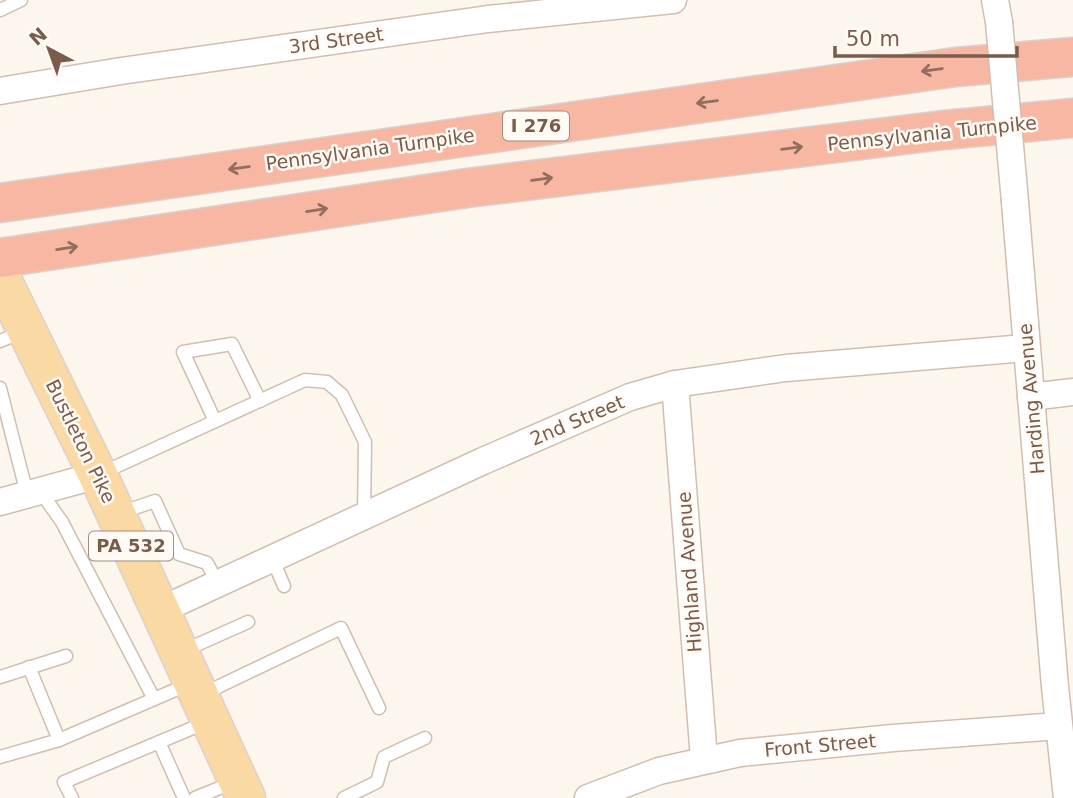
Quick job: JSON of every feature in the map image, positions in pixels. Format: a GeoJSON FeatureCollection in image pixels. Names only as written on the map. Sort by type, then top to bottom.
{"type":"FeatureCollection","features":[{"type":"Feature","properties":{"kind":"highway","name":"Pennsylvania Turnpike"},"geometry":{"type":"LineString","coordinates":[[0,202],[956,67],[1073,57]]}},
{"type":"Feature","properties":{"kind":"highway","name":"Pennsylvania Turnpike"},"geometry":{"type":"LineString","coordinates":[[0,258],[467,188],[944,130],[1073,118]]}},
{"type":"Feature","properties":{"kind":"main road","name":"Bustleton Pike"},"geometry":{"type":"LineString","coordinates":[[9,311],[98,475],[242,789]]}},
{"type":"Feature","properties":{"kind":"street","name":"3rd Street"},"geometry":{"type":"LineString","coordinates":[[0,91],[121,71],[488,19],[640,1],[673,0]]}},
{"type":"Feature","properties":{"kind":"street","name":"Harding Avenue"},"geometry":{"type":"LineString","coordinates":[[997,11],[1059,726],[1068,798]]}},
{"type":"Feature","properties":{"kind":"street","name":"2nd Street"},"geometry":{"type":"LineString","coordinates":[[161,610],[483,461],[631,397],[675,384],[786,368],[1026,348]]}},
{"type":"Feature","properties":{"kind":"street","name":"Highland Avenue"},"geometry":{"type":"LineString","coordinates":[[675,384],[704,760]]}},
{"type":"Feature","properties":{"kind":"street"},"geometry":{"type":"LineString","coordinates":[[1031,397],[1073,392]]}},
{"type":"Feature","properties":{"kind":"street"},"geometry":{"type":"LineString","coordinates":[[0,502],[98,475]]}},
{"type":"Feature","properties":{"kind":"street","name":"Front Street"},"geometry":{"type":"LineString","coordinates":[[588,798],[659,771],[704,760],[780,748],[1059,726]]}},
{"type":"Feature","properties":{"kind":"lane"},"geometry":{"type":"LineString","coordinates":[[0,10],[21,0]]}},
{"type":"Feature","properties":{"kind":"lane"},"geometry":{"type":"LineString","coordinates":[[215,421],[183,352],[232,344],[260,401]]}},
{"type":"Feature","properties":{"kind":"lane"},"geometry":{"type":"LineString","coordinates":[[98,475],[305,380],[327,382],[342,395],[365,442],[364,516]]}},
{"type":"Feature","properties":{"kind":"lane"},"geometry":{"type":"LineString","coordinates":[[0,388],[34,493],[62,522],[154,699]]}},
{"type":"Feature","properties":{"kind":"lane"},"geometry":{"type":"LineString","coordinates":[[117,514],[155,501],[179,554],[207,563],[218,584]]}},
{"type":"Feature","properties":{"kind":"lane"},"geometry":{"type":"LineString","coordinates":[[136,557],[173,541]]}},
{"type":"Feature","properties":{"kind":"lane"},"geometry":{"type":"LineString","coordinates":[[272,558],[284,586]]}},
{"type":"Feature","properties":{"kind":"lane"},"geometry":{"type":"LineString","coordinates":[[72,798],[64,782],[159,742],[196,687],[248,622]]}},
{"type":"Feature","properties":{"kind":"lane"},"geometry":{"type":"LineString","coordinates":[[0,757],[59,740],[154,699],[196,687],[341,628],[379,708]]}},
{"type":"Feature","properties":{"kind":"lane"},"geometry":{"type":"LineString","coordinates":[[0,677],[66,656]]}},
{"type":"Feature","properties":{"kind":"lane"},"geometry":{"type":"LineString","coordinates":[[29,667],[59,740]]}},
{"type":"Feature","properties":{"kind":"lane"},"geometry":{"type":"LineString","coordinates":[[344,798],[377,782],[384,757],[425,738]]}},
{"type":"Feature","properties":{"kind":"lane"},"geometry":{"type":"LineString","coordinates":[[159,742],[184,798]]}},
{"type":"Feature","properties":{"kind":"lane"},"geometry":{"type":"LineString","coordinates":[[195,798],[242,789]]}}]}
